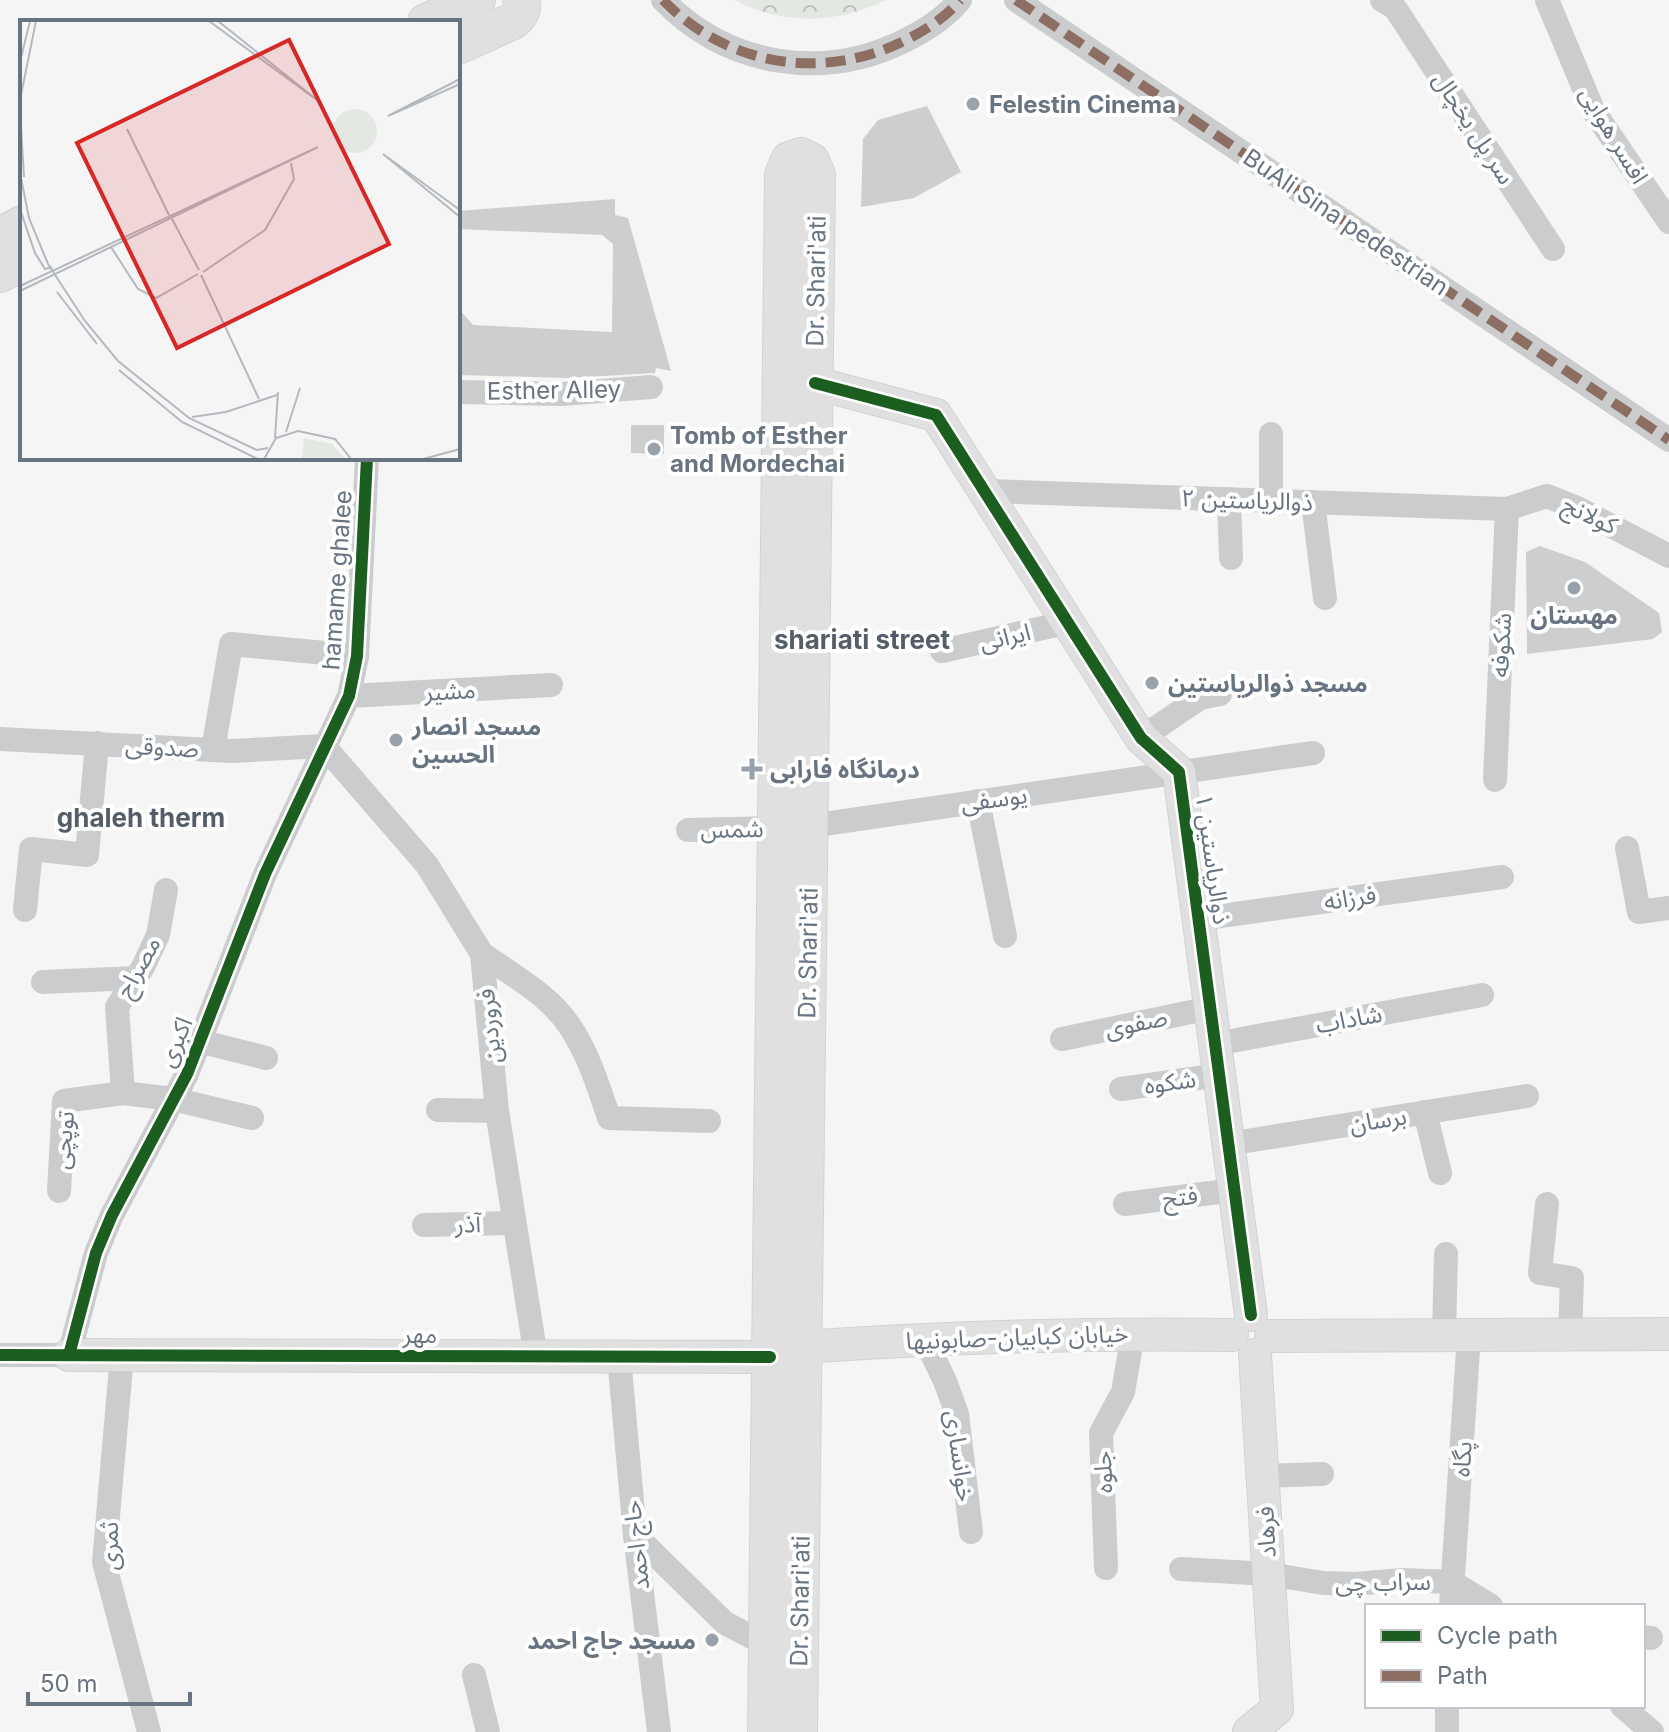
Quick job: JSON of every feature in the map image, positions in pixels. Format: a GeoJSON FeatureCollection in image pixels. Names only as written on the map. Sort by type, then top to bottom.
{"type":"FeatureCollection","features":[{"type":"Feature","properties":{"kind":"main road"},"geometry":{"type":"LineString","coordinates":[[431,20],[477,0]]}},
{"type":"Feature","properties":{"kind":"main road"},"geometry":{"type":"LineString","coordinates":[[460,45],[510,14]]}},
{"type":"Feature","properties":{"kind":"main road","name":"Dr. Shari'ati"},"geometry":{"type":"LineString","coordinates":[[797,435],[815,383],[800,175],[797,435],[793,827],[787,1352],[799,1732]]}},
{"type":"Feature","properties":{"kind":"main road"},"geometry":{"type":"LineString","coordinates":[[0,236],[20,225]]}},
{"type":"Feature","properties":{"kind":"main road"},"geometry":{"type":"LineString","coordinates":[[0,274],[20,264]]}},
{"type":"Feature","properties":{"kind":"main road","name":"Dr. Shari'ati"},"geometry":{"type":"LineString","coordinates":[[766,1732],[767,1645],[787,1352]]}},
{"type":"Feature","properties":{"kind":"street"},"geometry":{"type":"LineString","coordinates":[[663,0],[680,18],[718,43],[761,59],[804,65],[847,62],[886,50],[922,32],[960,0]]}},
{"type":"Feature","properties":{"kind":"street","name":"افسر هوایی"},"geometry":{"type":"LineString","coordinates":[[1547,0],[1593,110],[1669,222]]}},
{"type":"Feature","properties":{"kind":"street","name":"BuAli Sina pedestrian"},"geometry":{"type":"LineString","coordinates":[[1019,2],[1669,440]]}},
{"type":"Feature","properties":{"kind":"street","name":"سر پل یخچال"},"geometry":{"type":"LineString","coordinates":[[1394,3],[1553,249]]}},
{"type":"Feature","properties":{"kind":"street","name":"ذوالریاستین ۱"},"geometry":{"type":"LineString","coordinates":[[815,383],[936,415],[1141,738],[1179,772],[1252,1335]]}},
{"type":"Feature","properties":{"kind":"street","name":"Esther Alley"},"geometry":{"type":"LineString","coordinates":[[460,392],[562,394],[651,387]]}},
{"type":"Feature","properties":{"kind":"street"},"geometry":{"type":"LineString","coordinates":[[1271,434],[1271,501]]}},
{"type":"Feature","properties":{"kind":"street","name":"hamame ghalee"},"geometry":{"type":"LineString","coordinates":[[324,746],[349,696],[357,656],[367,460]]}},
{"type":"Feature","properties":{"kind":"street","name":"ذوالریاستین ۲"},"geometry":{"type":"LineString","coordinates":[[986,491],[1507,509]]}},
{"type":"Feature","properties":{"kind":"street","name":"کولانج"},"geometry":{"type":"LineString","coordinates":[[1507,509],[1547,496],[1612,525],[1669,556]]}},
{"type":"Feature","properties":{"kind":"street"},"geometry":{"type":"LineString","coordinates":[[1229,499],[1231,558]]}},
{"type":"Feature","properties":{"kind":"street"},"geometry":{"type":"LineString","coordinates":[[1313,502],[1325,598]]}},
{"type":"Feature","properties":{"kind":"street","name":"شکوفه"},"geometry":{"type":"LineString","coordinates":[[1495,780],[1507,509]]}},
{"type":"Feature","properties":{"kind":"street","name":"ایرانی"},"geometry":{"type":"LineString","coordinates":[[942,651],[1069,622]]}},
{"type":"Feature","properties":{"kind":"street"},"geometry":{"type":"LineString","coordinates":[[213,750],[231,644],[357,656]]}},
{"type":"Feature","properties":{"kind":"street","name":"مشیر"},"geometry":{"type":"LineString","coordinates":[[349,696],[551,685]]}},
{"type":"Feature","properties":{"kind":"street"},"geometry":{"type":"LineString","coordinates":[[1141,738],[1200,698],[1220,694]]}},
{"type":"Feature","properties":{"kind":"street","name":"صدوقی"},"geometry":{"type":"LineString","coordinates":[[0,739],[213,750],[324,746]]}},
{"type":"Feature","properties":{"kind":"street"},"geometry":{"type":"LineString","coordinates":[[25,910],[31,849],[87,855],[97,743]]}},
{"type":"Feature","properties":{"kind":"street","name":"فروردین"},"geometry":{"type":"LineString","coordinates":[[324,746],[427,865],[482,954],[497,1111],[536,1357]]}},
{"type":"Feature","properties":{"kind":"street","name":"اکبری"},"geometry":{"type":"LineString","coordinates":[[69,1355],[96,1253],[112,1215],[173,1099],[265,874],[324,746]]}},
{"type":"Feature","properties":{"kind":"street","name":"یوسفی"},"geometry":{"type":"LineString","coordinates":[[793,827],[1313,753]]}},
{"type":"Feature","properties":{"kind":"street"},"geometry":{"type":"LineString","coordinates":[[978,801],[1005,936]]}},
{"type":"Feature","properties":{"kind":"street","name":"شمس"},"geometry":{"type":"LineString","coordinates":[[688,830],[793,827]]}},
{"type":"Feature","properties":{"kind":"street"},"geometry":{"type":"LineString","coordinates":[[1627,848],[1639,912],[1669,908]]}},
{"type":"Feature","properties":{"kind":"street","name":"فرزانه"},"geometry":{"type":"LineString","coordinates":[[1199,919],[1502,877]]}},
{"type":"Feature","properties":{"kind":"street","name":"مصراح"},"geometry":{"type":"LineString","coordinates":[[123,1093],[117,1007],[158,935],[166,890]]}},
{"type":"Feature","properties":{"kind":"street"},"geometry":{"type":"LineString","coordinates":[[482,954],[537,993],[568,1023],[591,1063],[609,1118],[709,1121]]}},
{"type":"Feature","properties":{"kind":"street"},"geometry":{"type":"LineString","coordinates":[[43,982],[136,978]]}},
{"type":"Feature","properties":{"kind":"street","name":"شاداب"},"geometry":{"type":"LineString","coordinates":[[1217,1059],[1482,995]]}},
{"type":"Feature","properties":{"kind":"street","name":"صفوی"},"geometry":{"type":"LineString","coordinates":[[1062,1039],[1210,1008]]}},
{"type":"Feature","properties":{"kind":"street"},"geometry":{"type":"LineString","coordinates":[[199,1041],[266,1058]]}},
{"type":"Feature","properties":{"kind":"street","name":"شکوه"},"geometry":{"type":"LineString","coordinates":[[1121,1089],[1217,1059]]}},
{"type":"Feature","properties":{"kind":"street","name":"توپچی"},"geometry":{"type":"LineString","coordinates":[[59,1191],[64,1101],[123,1093],[173,1099],[252,1118]]}},
{"type":"Feature","properties":{"kind":"street","name":"برسان"},"geometry":{"type":"LineString","coordinates":[[1228,1144],[1527,1096]]}},
{"type":"Feature","properties":{"kind":"street"},"geometry":{"type":"LineString","coordinates":[[438,1110],[497,1111]]}},
{"type":"Feature","properties":{"kind":"street"},"geometry":{"type":"LineString","coordinates":[[1425,1112],[1440,1173]]}},
{"type":"Feature","properties":{"kind":"street","name":"فتح"},"geometry":{"type":"LineString","coordinates":[[1125,1204],[1234,1190]]}},
{"type":"Feature","properties":{"kind":"street"},"geometry":{"type":"LineString","coordinates":[[1547,1204],[1540,1273],[1572,1278],[1570,1335]]}},
{"type":"Feature","properties":{"kind":"street","name":"آذر"},"geometry":{"type":"LineString","coordinates":[[424,1225],[513,1223]]}},
{"type":"Feature","properties":{"kind":"street","name":"پگاه"},"geometry":{"type":"LineString","coordinates":[[1446,1254],[1456,1335],[1458,1528],[1451,1594]]}},
{"type":"Feature","properties":{"kind":"street","name":"خیابان کبابیان-صابونیها"},"geometry":{"type":"LineString","coordinates":[[787,1352],[924,1338],[1133,1334],[1669,1334]]}},
{"type":"Feature","properties":{"kind":"street","name":"جلوه"},"geometry":{"type":"LineString","coordinates":[[1106,1568],[1101,1433],[1123,1392],[1133,1334]]}},
{"type":"Feature","properties":{"kind":"street","name":"فرهاد"},"geometry":{"type":"LineString","coordinates":[[1249,1732],[1277,1709],[1252,1335]]}},
{"type":"Feature","properties":{"kind":"street","name":"خوانساری"},"geometry":{"type":"LineString","coordinates":[[924,1338],[957,1414],[971,1532]]}},
{"type":"Feature","properties":{"kind":"street","name":"مهر"},"geometry":{"type":"LineString","coordinates":[[69,1355],[619,1357],[787,1352]]}},
{"type":"Feature","properties":{"kind":"street"},"geometry":{"type":"LineString","coordinates":[[0,1355],[69,1355]]}},
{"type":"Feature","properties":{"kind":"street","name":"ثمری"},"geometry":{"type":"LineString","coordinates":[[122,1355],[104,1562],[149,1732]]}},
{"type":"Feature","properties":{"kind":"street","name":"حاج احمد"},"geometry":{"type":"LineString","coordinates":[[619,1357],[635,1535],[659,1732]]}},
{"type":"Feature","properties":{"kind":"street"},"geometry":{"type":"LineString","coordinates":[[1263,1476],[1322,1474]]}},
{"type":"Feature","properties":{"kind":"street"},"geometry":{"type":"LineString","coordinates":[[635,1535],[725,1623],[767,1645]]}},
{"type":"Feature","properties":{"kind":"street","name":"سراب چی"},"geometry":{"type":"LineString","coordinates":[[1181,1569],[1269,1574],[1323,1583],[1403,1580],[1484,1604]]}},
{"type":"Feature","properties":{"kind":"street"},"geometry":{"type":"LineString","coordinates":[[474,1675],[488,1732]]}},
{"type":"Feature","properties":{"kind":"street"},"geometry":{"type":"LineString","coordinates":[[1447,1708],[1447,1732]]}},
{"type":"Feature","properties":{"kind":"street"},"geometry":{"type":"LineString","coordinates":[[1624,1708],[1652,1732]]}},
{"type":"Feature","properties":{"kind":"green space"},"geometry":{"type":"Polygon","coordinates":[[[735,0],[886,0],[849,14],[810,19],[772,14],[735,0]]]}},
{"type":"Feature","properties":{"kind":"building"},"geometry":{"type":"Polygon","coordinates":[[[927,106],[961,172],[914,198],[861,207],[863,139],[878,120],[927,106]]]}},
{"type":"Feature","properties":{"kind":"building"},"geometry":{"type":"Polygon","coordinates":[[[615,199],[615,215],[628,218],[671,371],[656,368],[655,373],[568,378],[460,375],[460,310],[473,325],[612,332],[613,244],[602,235],[460,229],[460,211],[615,199]]]}},
{"type":"Feature","properties":{"kind":"building","name":"Tomb of Esther and Mordechai"},"geometry":{"type":"Polygon","coordinates":[[[631,425],[664,425],[664,454],[631,453],[631,425]]]}},
{"type":"Feature","properties":{"kind":"building","name":"مهستان"},"geometry":{"type":"Polygon","coordinates":[[[1540,546],[1585,562],[1659,613],[1662,632],[1653,639],[1527,654],[1526,552],[1540,546]]]}},
{"type":"Feature","properties":{"kind":"marked path"},"geometry":{"type":"LineString","coordinates":[[663,0],[688,22],[716,40],[746,53],[810,63],[842,61],[906,40],[935,23],[960,0]]}},
{"type":"Feature","properties":{"kind":"marked path"},"geometry":{"type":"LineString","coordinates":[[1016,0],[1669,440]]}},
{"type":"Feature","properties":{"kind":"cycle path"},"geometry":{"type":"LineString","coordinates":[[815,383],[936,415],[1141,738],[1179,772],[1251,1315]]}},
{"type":"Feature","properties":{"kind":"cycle path"},"geometry":{"type":"LineString","coordinates":[[69,1355],[96,1253],[112,1215],[187,1074],[265,874],[349,696],[357,656],[367,460]]}},
{"type":"Feature","properties":{"kind":"cycle path"},"geometry":{"type":"LineString","coordinates":[[0,1355],[770,1357]]}},
{"type":"Feature","properties":{"kind":"place","name":"Felestin Cinema"},"geometry":{"type":"Point","coordinates":[973,104]}},
{"type":"Feature","properties":{"kind":"place","name":"Tomb of Esther and Mordechai"},"geometry":{"type":"Point","coordinates":[654,449]}},
{"type":"Feature","properties":{"kind":"place","name":"مهستان"},"geometry":{"type":"Point","coordinates":[1574,588]}},
{"type":"Feature","properties":{"kind":"place","name":"مسجد ذوالریاستین"},"geometry":{"type":"Point","coordinates":[1152,683]}},
{"type":"Feature","properties":{"kind":"place","name":"مسجد انصار الحسین"},"geometry":{"type":"Point","coordinates":[396,740]}},
{"type":"Feature","properties":{"kind":"place","name":"درمانگاه فارابی"},"geometry":{"type":"Point","coordinates":[752,769]}},
{"type":"Feature","properties":{"kind":"place","name":"مسجد جاج احمد"},"geometry":{"type":"Point","coordinates":[712,1640]}},
{"type":"Feature","properties":{"kind":"district","name":"shariati street"},"geometry":{"type":"Point","coordinates":[862,639]}},
{"type":"Feature","properties":{"kind":"district","name":"ghaleh therm"},"geometry":{"type":"Point","coordinates":[141,817]}}]}
